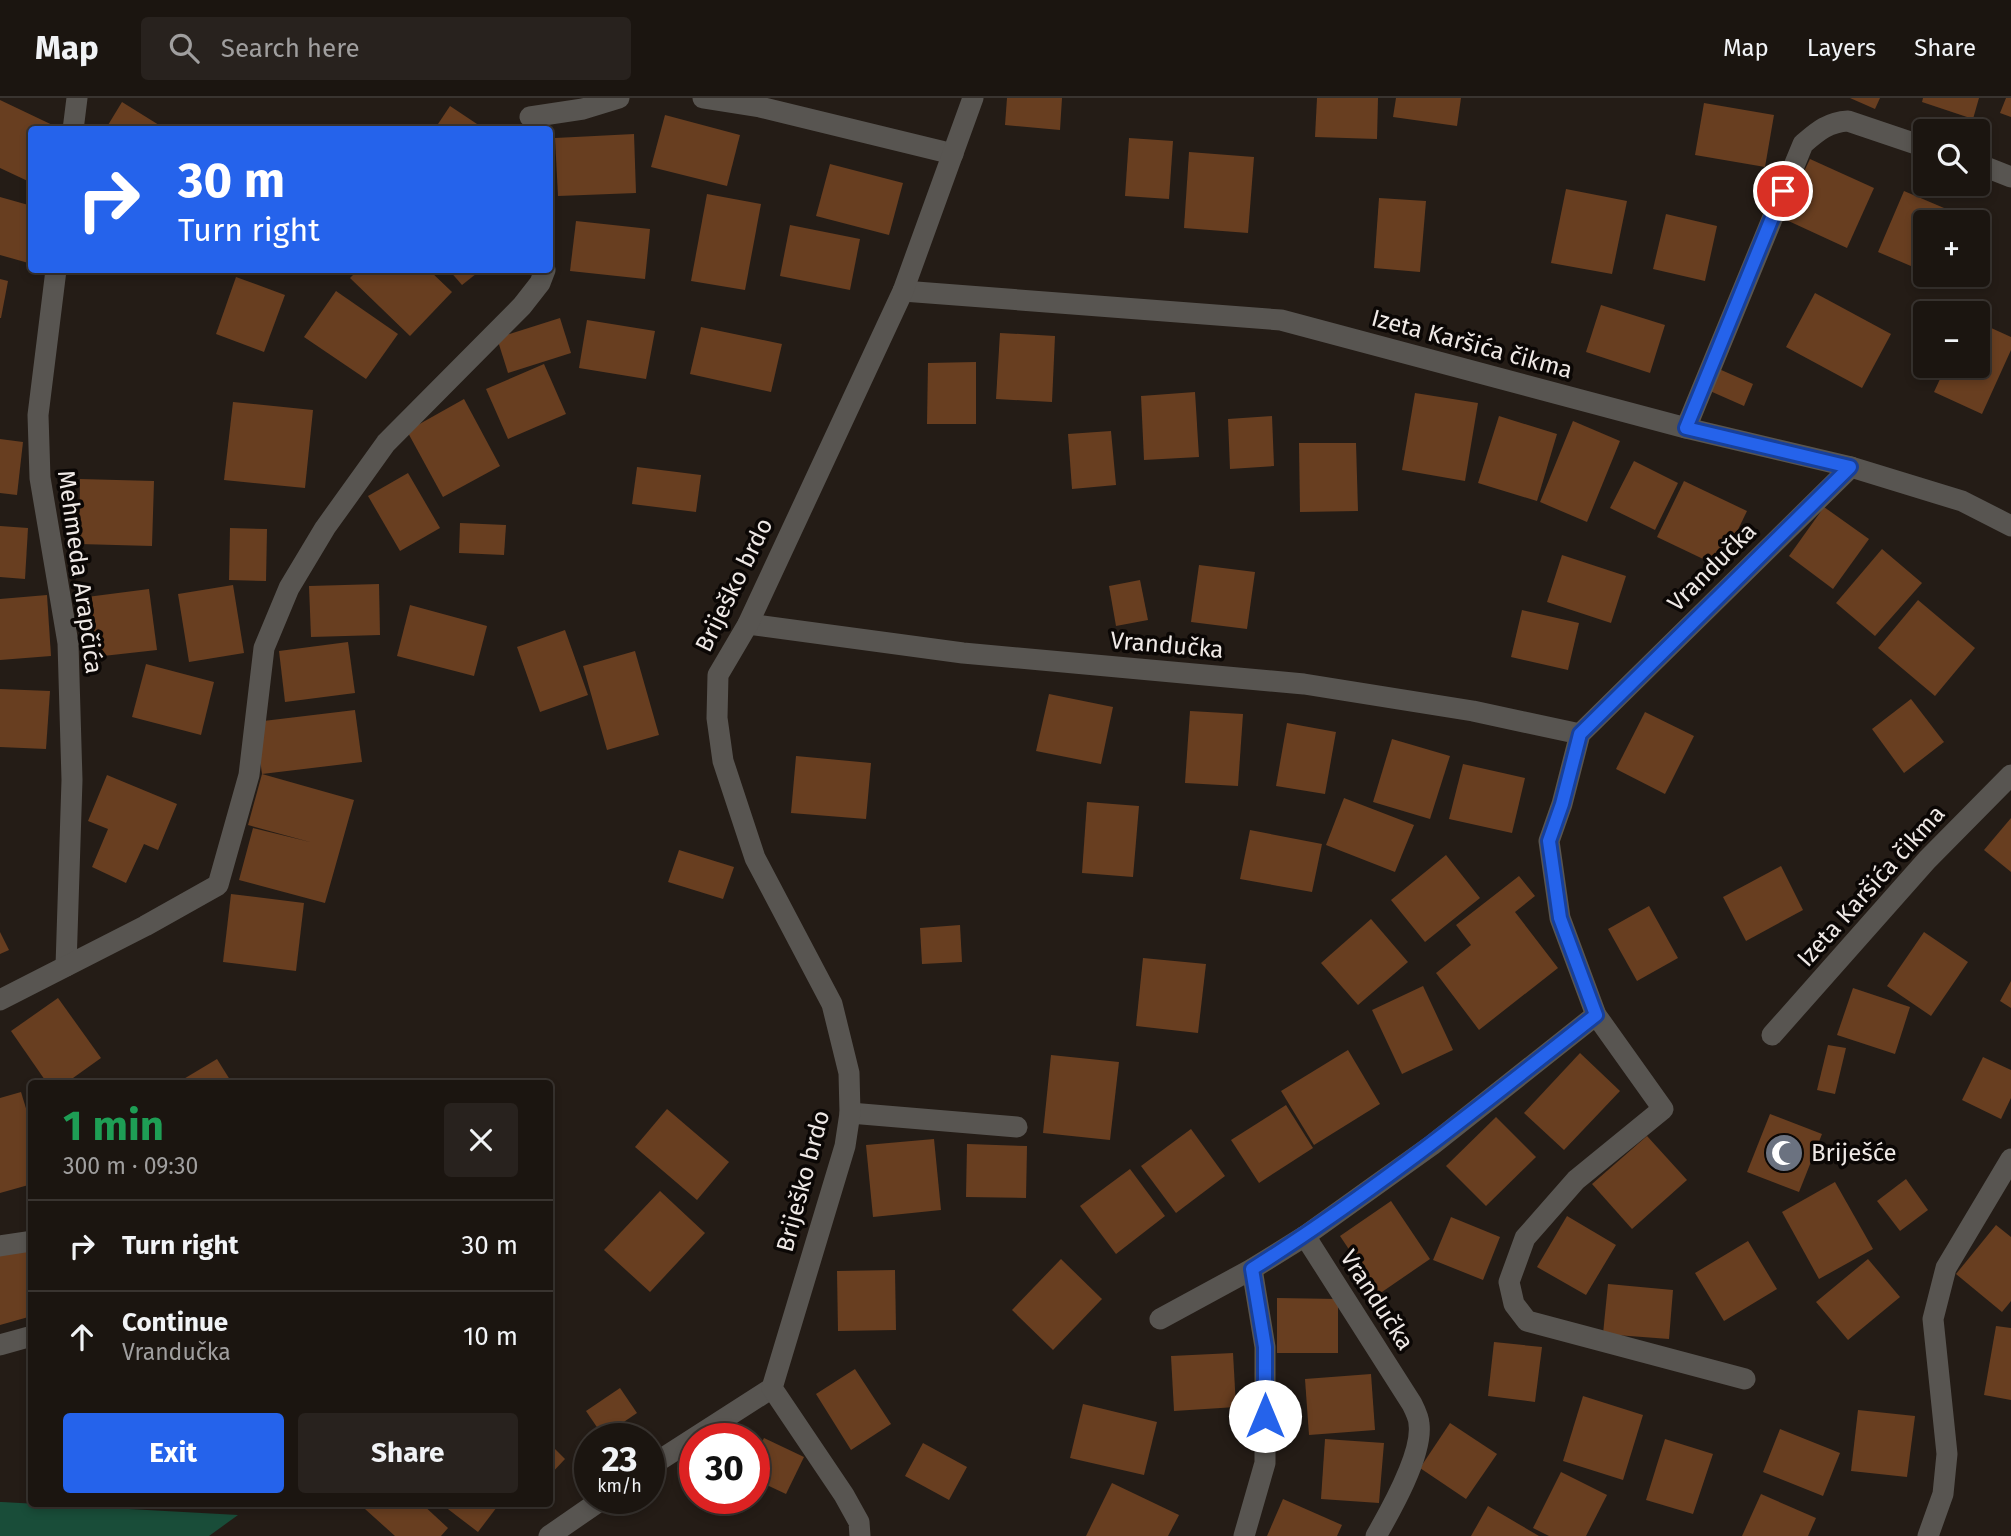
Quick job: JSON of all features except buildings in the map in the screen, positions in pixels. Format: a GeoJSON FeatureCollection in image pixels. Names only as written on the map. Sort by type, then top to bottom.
{"type":"FeatureCollection","features":[{"type":"Feature","properties":{"kind":"street"},"geometry":{"type":"LineString","coordinates":[[74,126],[77,98]]}},
{"type":"Feature","properties":{"kind":"street"},"geometry":{"type":"LineString","coordinates":[[529,115],[583,109],[619,98]]}},
{"type":"Feature","properties":{"kind":"street"},"geometry":{"type":"LineString","coordinates":[[703,98],[760,107],[953,154]]}},
{"type":"Feature","properties":{"kind":"street","name":"Briješko brdo"},"geometry":{"type":"LineString","coordinates":[[772,1388],[845,1146],[850,1113],[849,1073],[832,1004],[755,858],[723,761],[717,718],[718,675],[748,624],[903,291],[973,98]]}},
{"type":"Feature","properties":{"kind":"street"},"geometry":{"type":"LineString","coordinates":[[1686,428],[1803,144],[1821,128],[1835,122],[1848,121],[1913,143]]}},
{"type":"Feature","properties":{"kind":"street"},"geometry":{"type":"LineString","coordinates":[[1990,169],[2011,177]]}},
{"type":"Feature","properties":{"kind":"street","name":"Mehmeda Arapčića"},"geometry":{"type":"LineString","coordinates":[[56,273],[38,415],[40,478],[68,643],[72,780],[66,966]]}},
{"type":"Feature","properties":{"kind":"street"},"geometry":{"type":"LineString","coordinates":[[0,1000],[218,885],[249,775],[264,648],[289,589],[325,528],[386,443],[522,306],[540,283],[544,273]]}},
{"type":"Feature","properties":{"kind":"street","name":"Izeta Karšića čikma"},"geometry":{"type":"LineString","coordinates":[[903,291],[1281,320],[1686,428],[1850,467],[1962,501],[2011,526]]}},
{"type":"Feature","properties":{"kind":"street","name":"Vrandučka"},"geometry":{"type":"LineString","coordinates":[[748,624],[963,653],[1304,684],[1472,711],[1580,734],[1850,467]]}},
{"type":"Feature","properties":{"kind":"street"},"geometry":{"type":"LineString","coordinates":[[1580,734],[1562,804],[1549,841],[1560,918],[1596,1015],[1663,1109],[1576,1180],[1525,1238],[1509,1282],[1514,1304],[1527,1321],[1745,1379]]}},
{"type":"Feature","properties":{"kind":"street","name":"Izeta Karšića čikma"},"geometry":{"type":"LineString","coordinates":[[1772,1035],[1927,860],[2011,775]]}},
{"type":"Feature","properties":{"kind":"street"},"geometry":{"type":"LineString","coordinates":[[1160,1319],[1252,1269],[1304,1236],[1432,1145],[1596,1015]]}},
{"type":"Feature","properties":{"kind":"street"},"geometry":{"type":"LineString","coordinates":[[850,1113],[1017,1127]]}},
{"type":"Feature","properties":{"kind":"street"},"geometry":{"type":"LineString","coordinates":[[1927,1536],[1943,1494],[1947,1454],[1933,1319],[1946,1268],[2011,1159]]}},
{"type":"Feature","properties":{"kind":"street","name":"Vrandučka"},"geometry":{"type":"LineString","coordinates":[[1304,1236],[1412,1404],[1420,1424],[1416,1450],[1393,1507],[1377,1536]]}},
{"type":"Feature","properties":{"kind":"street"},"geometry":{"type":"LineString","coordinates":[[0,1246],[28,1242]]}},
{"type":"Feature","properties":{"kind":"street"},"geometry":{"type":"LineString","coordinates":[[1244,1536],[1265,1463],[1265,1347],[1252,1269]]}},
{"type":"Feature","properties":{"kind":"street"},"geometry":{"type":"LineString","coordinates":[[0,1345],[28,1337]]}},
{"type":"Feature","properties":{"kind":"street"},"geometry":{"type":"LineString","coordinates":[[665,1457],[772,1388],[844,1495],[859,1522],[860,1536]]}},
{"type":"Feature","properties":{"kind":"street"},"geometry":{"type":"LineString","coordinates":[[549,1536],[581,1514]]}},
{"type":"Feature","properties":{"kind":"green space"},"geometry":{"type":"Polygon","coordinates":[[[0,1502],[28,1504],[28,1507],[92,1507],[238,1515],[209,1536],[0,1536],[0,1502]]]}},
{"type":"Feature","properties":{"kind":"place","name":"Briješće"},"geometry":{"type":"Point","coordinates":[1784,1153]}},
{"type":"Feature","properties":{"kind":"route"},"geometry":{"type":"LineString","coordinates":[[1265,1416],[1265,1347],[1252,1269],[1304,1236],[1432,1145],[1596,1015],[1560,918],[1549,841],[1562,804],[1580,734],[1850,467],[1686,428],[1783,191]]}}]}
